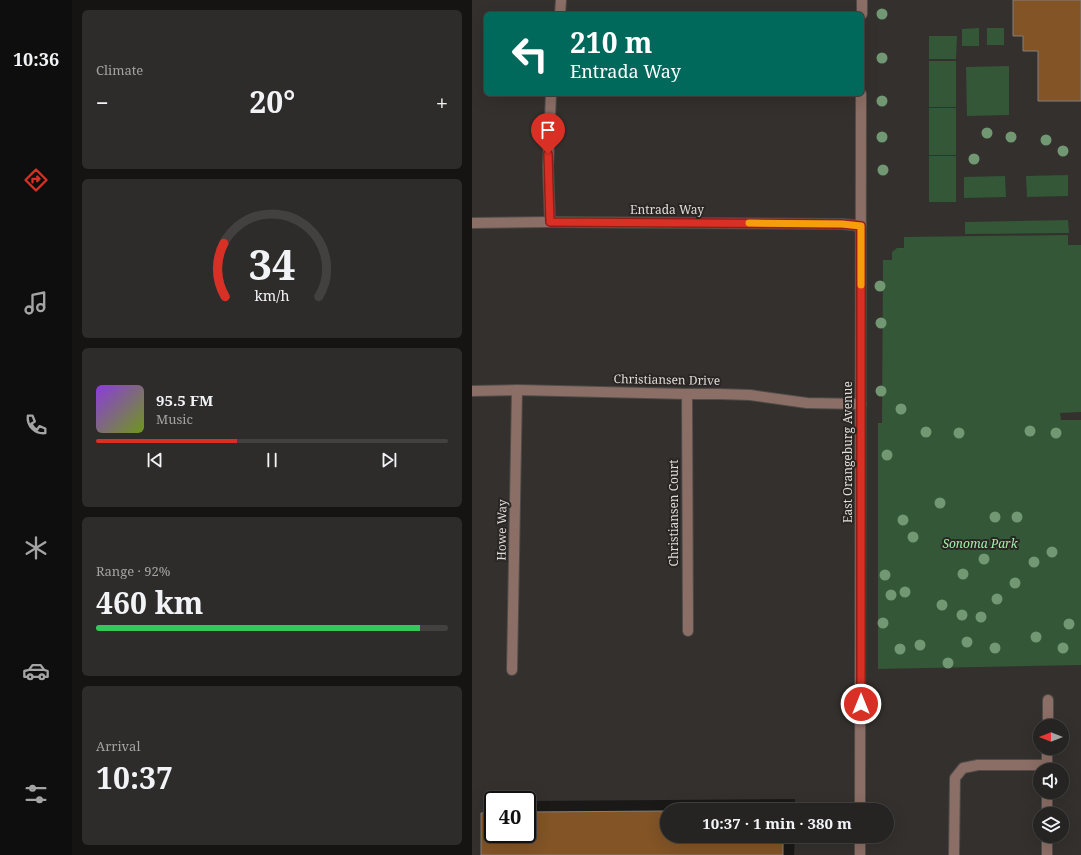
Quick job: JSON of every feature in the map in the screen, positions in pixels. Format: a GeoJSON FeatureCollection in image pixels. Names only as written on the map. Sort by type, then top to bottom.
{"type":"FeatureCollection","features":[{"type":"Feature","properties":{"kind":"street"},"geometry":{"type":"LineString","coordinates":[[560,12],[561,0]]}},
{"type":"Feature","properties":{"kind":"street"},"geometry":{"type":"LineString","coordinates":[[862,0],[862,12]]}},
{"type":"Feature","properties":{"kind":"street"},"geometry":{"type":"LineString","coordinates":[[550,222],[548,166],[551,96]]}},
{"type":"Feature","properties":{"kind":"street","name":"East Orangeburg Avenue"},"geometry":{"type":"LineString","coordinates":[[860,803],[862,404],[861,96]]}},
{"type":"Feature","properties":{"kind":"street","name":"Entrada Way"},"geometry":{"type":"LineString","coordinates":[[472,223],[550,222],[842,224],[861,226]]}},
{"type":"Feature","properties":{"kind":"street","name":"Christiansen Drive"},"geometry":{"type":"LineString","coordinates":[[472,391],[517,390],[750,395],[807,403],[862,404]]}},
{"type":"Feature","properties":{"kind":"street","name":"Howe Way"},"geometry":{"type":"LineString","coordinates":[[512,670],[517,390]]}},
{"type":"Feature","properties":{"kind":"street","name":"Christiansen Court"},"geometry":{"type":"LineString","coordinates":[[687,394],[688,631]]}},
{"type":"Feature","properties":{"kind":"street"},"geometry":{"type":"LineString","coordinates":[[1048,700],[1048,719]]}},
{"type":"Feature","properties":{"kind":"street"},"geometry":{"type":"LineString","coordinates":[[954,855],[955,778],[963,768],[978,765],[1033,767]]}},
{"type":"Feature","properties":{"kind":"street"},"geometry":{"type":"LineString","coordinates":[[860,843],[860,855]]}},
{"type":"Feature","properties":{"kind":"street"},"geometry":{"type":"LineString","coordinates":[[1047,843],[1047,855]]}},
{"type":"Feature","properties":{"kind":"green space"},"geometry":{"type":"Polygon","coordinates":[[[979,28],[979,46],[962,46],[962,29],[979,28]]]}},
{"type":"Feature","properties":{"kind":"green space"},"geometry":{"type":"Polygon","coordinates":[[[987,28],[1004,28],[1004,45],[987,45],[987,28]]]}},
{"type":"Feature","properties":{"kind":"green space"},"geometry":{"type":"Polygon","coordinates":[[[929,36],[957,36],[956,59],[929,59],[929,36]]]}},
{"type":"Feature","properties":{"kind":"green space"},"geometry":{"type":"Polygon","coordinates":[[[929,61],[956,61],[956,107],[929,107],[929,61]]]}},
{"type":"Feature","properties":{"kind":"green space"},"geometry":{"type":"Polygon","coordinates":[[[1009,66],[1009,115],[967,116],[966,67],[1009,66]]]}},
{"type":"Feature","properties":{"kind":"green space"},"geometry":{"type":"Polygon","coordinates":[[[929,108],[956,108],[956,155],[929,155],[929,108]]]}},
{"type":"Feature","properties":{"kind":"green space"},"geometry":{"type":"Polygon","coordinates":[[[929,156],[956,156],[956,202],[929,202],[929,156]]]}},
{"type":"Feature","properties":{"kind":"green space"},"geometry":{"type":"Polygon","coordinates":[[[1068,175],[1068,196],[1027,197],[1026,176],[1068,175]]]}},
{"type":"Feature","properties":{"kind":"green space"},"geometry":{"type":"Polygon","coordinates":[[[1005,176],[1006,197],[964,198],[964,177],[1005,176]]]}},
{"type":"Feature","properties":{"kind":"green space"},"geometry":{"type":"Polygon","coordinates":[[[1068,220],[1069,233],[965,234],[965,222],[1068,220]]]}},
{"type":"Feature","properties":{"kind":"green space","name":"Sonoma Park"},"geometry":{"type":"Polygon","coordinates":[[[1068,235],[1068,245],[1081,245],[1081,412],[1060,413],[1061,420],[1081,420],[1081,665],[878,669],[878,423],[882,423],[883,260],[892,260],[892,252],[897,248],[904,248],[904,237],[1068,235]]]}},
{"type":"Feature","properties":{"kind":"building"},"geometry":{"type":"Polygon","coordinates":[[[1013,0],[1081,0],[1081,101],[1038,101],[1038,51],[1023,51],[1023,36],[1013,36],[1013,0]]]}},
{"type":"Feature","properties":{"kind":"building"},"geometry":{"type":"Polygon","coordinates":[[[660,811],[660,843],[783,843],[783,855],[481,855],[481,813],[484,813],[484,843],[536,843],[536,812],[660,811]]]}},
{"type":"Feature","properties":{"kind":"slow traffic"},"geometry":{"type":"LineString","coordinates":[[749,223],[842,224],[861,226],[861,285]]}},
{"type":"Feature","properties":{"kind":"route"},"geometry":{"type":"LineString","coordinates":[[548,154],[550,222],[842,224],[861,226],[861,704]]}}]}
